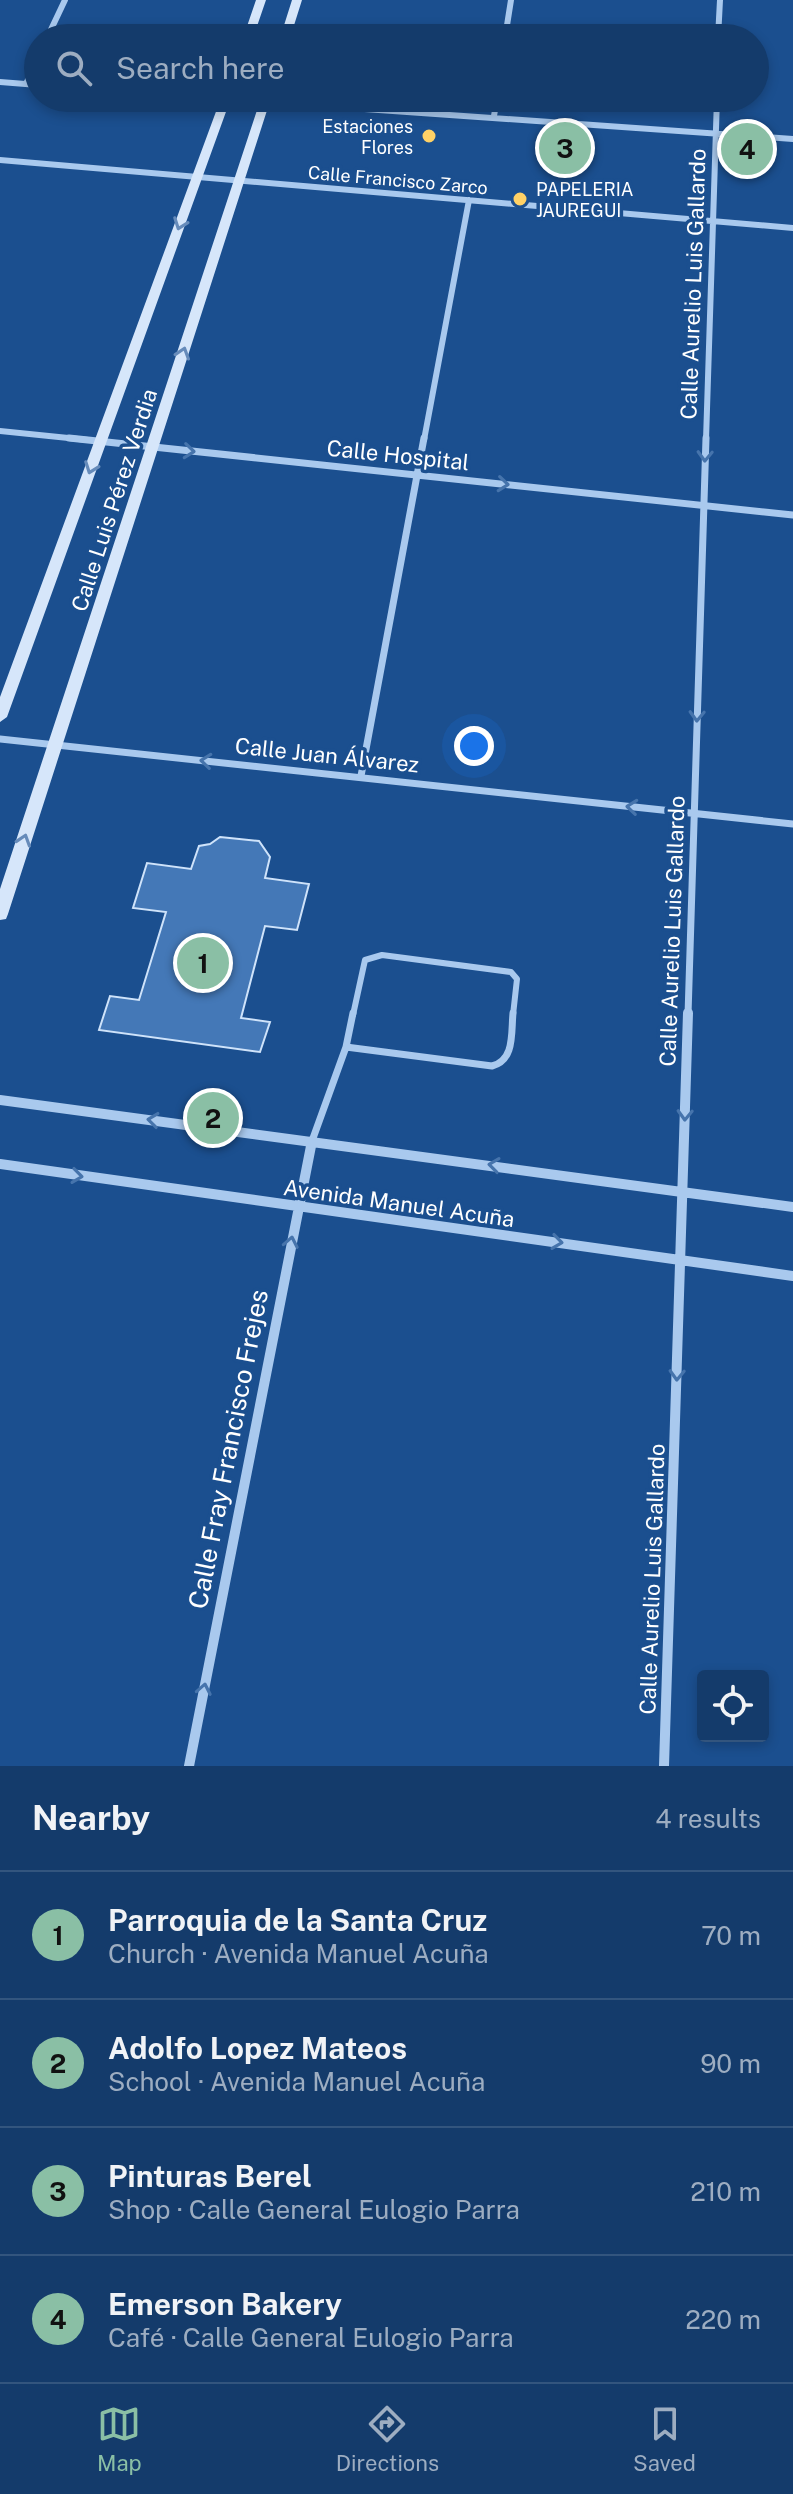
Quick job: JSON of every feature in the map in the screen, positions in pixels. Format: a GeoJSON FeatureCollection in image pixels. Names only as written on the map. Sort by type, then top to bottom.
{"type":"FeatureCollection","features":[{"type":"Feature","properties":{"kind":"street"},"geometry":{"type":"LineString","coordinates":[[54,24],[65,0]]}},
{"type":"Feature","properties":{"kind":"street"},"geometry":{"type":"LineString","coordinates":[[253,24],[261,0]]}},
{"type":"Feature","properties":{"kind":"street"},"geometry":{"type":"LineString","coordinates":[[289,24],[297,0]]}},
{"type":"Feature","properties":{"kind":"street"},"geometry":{"type":"LineString","coordinates":[[507,24],[511,0]]}},
{"type":"Feature","properties":{"kind":"street"},"geometry":{"type":"LineString","coordinates":[[719,24],[720,0]]}},
{"type":"Feature","properties":{"kind":"street"},"geometry":{"type":"LineString","coordinates":[[0,82],[24,84]]}},
{"type":"Feature","properties":{"kind":"street","name":"Calle Luis Pérez Verdia"},"geometry":{"type":"LineString","coordinates":[[0,717],[221,112]]}},
{"type":"Feature","properties":{"kind":"street","name":"Calle Luis Pérez Verdia"},"geometry":{"type":"LineString","coordinates":[[0,914],[261,112]]}},
{"type":"Feature","properties":{"kind":"street"},"geometry":{"type":"LineString","coordinates":[[437,112],[793,139]]}},
{"type":"Feature","properties":{"kind":"street"},"geometry":{"type":"LineString","coordinates":[[494,116],[495,112]]}},
{"type":"Feature","properties":{"kind":"street","name":"Calle Aurelio Luis Gallardo"},"geometry":{"type":"LineString","coordinates":[[664,1766],[716,112]]}},
{"type":"Feature","properties":{"kind":"street","name":"Calle Francisco Zarco"},"geometry":{"type":"LineString","coordinates":[[0,160],[793,228]]}},
{"type":"Feature","properties":{"kind":"street"},"geometry":{"type":"LineString","coordinates":[[361,776],[469,200]]}},
{"type":"Feature","properties":{"kind":"street","name":"Calle Hospital"},"geometry":{"type":"LineString","coordinates":[[0,431],[793,515]]}},
{"type":"Feature","properties":{"kind":"street","name":"Calle Juan Álvarez"},"geometry":{"type":"LineString","coordinates":[[0,739],[793,824]]}},
{"type":"Feature","properties":{"kind":"street"},"geometry":{"type":"LineString","coordinates":[[0,1100],[793,1207]]}},
{"type":"Feature","properties":{"kind":"street","name":"Calle Fray Francisco Frejes"},"geometry":{"type":"LineString","coordinates":[[189,1766],[312,1141]]}},
{"type":"Feature","properties":{"kind":"street","name":"Avenida Manuel Acuña"},"geometry":{"type":"LineString","coordinates":[[0,1164],[793,1276]]}},
{"type":"Feature","properties":{"kind":"lane"},"geometry":{"type":"LineString","coordinates":[[312,1141],[346,1047],[365,960],[373,956],[498,969],[511,972],[517,979],[509,1053],[506,1061],[498,1065],[488,1067],[346,1047]]}},
{"type":"Feature","properties":{"kind":"building"},"geometry":{"type":"Polygon","coordinates":[[[220,837],[259,841],[270,857],[265,878],[309,884],[297,930],[265,926],[241,1018],[270,1022],[260,1052],[99,1030],[110,996],[139,1000],[166,912],[133,908],[147,863],[191,869],[199,846],[210,844],[220,837]]]}},
{"type":"Feature","properties":{"kind":"place","name":"Estaciones Flores"},"geometry":{"type":"Point","coordinates":[429,136]}},
{"type":"Feature","properties":{"kind":"place","name":"Pinturas Berel"},"geometry":{"type":"Point","coordinates":[565,148]}},
{"type":"Feature","properties":{"kind":"place","name":"Emerson Bakery"},"geometry":{"type":"Point","coordinates":[747,149]}},
{"type":"Feature","properties":{"kind":"place","name":"PAPELERIA JAUREGUI"},"geometry":{"type":"Point","coordinates":[520,199]}},
{"type":"Feature","properties":{"kind":"place","name":"Parroquia de la Santa Cruz"},"geometry":{"type":"Point","coordinates":[203,963]}},
{"type":"Feature","properties":{"kind":"place","name":"Adolfo Lopez Mateos"},"geometry":{"type":"Point","coordinates":[213,1118]}}]}
